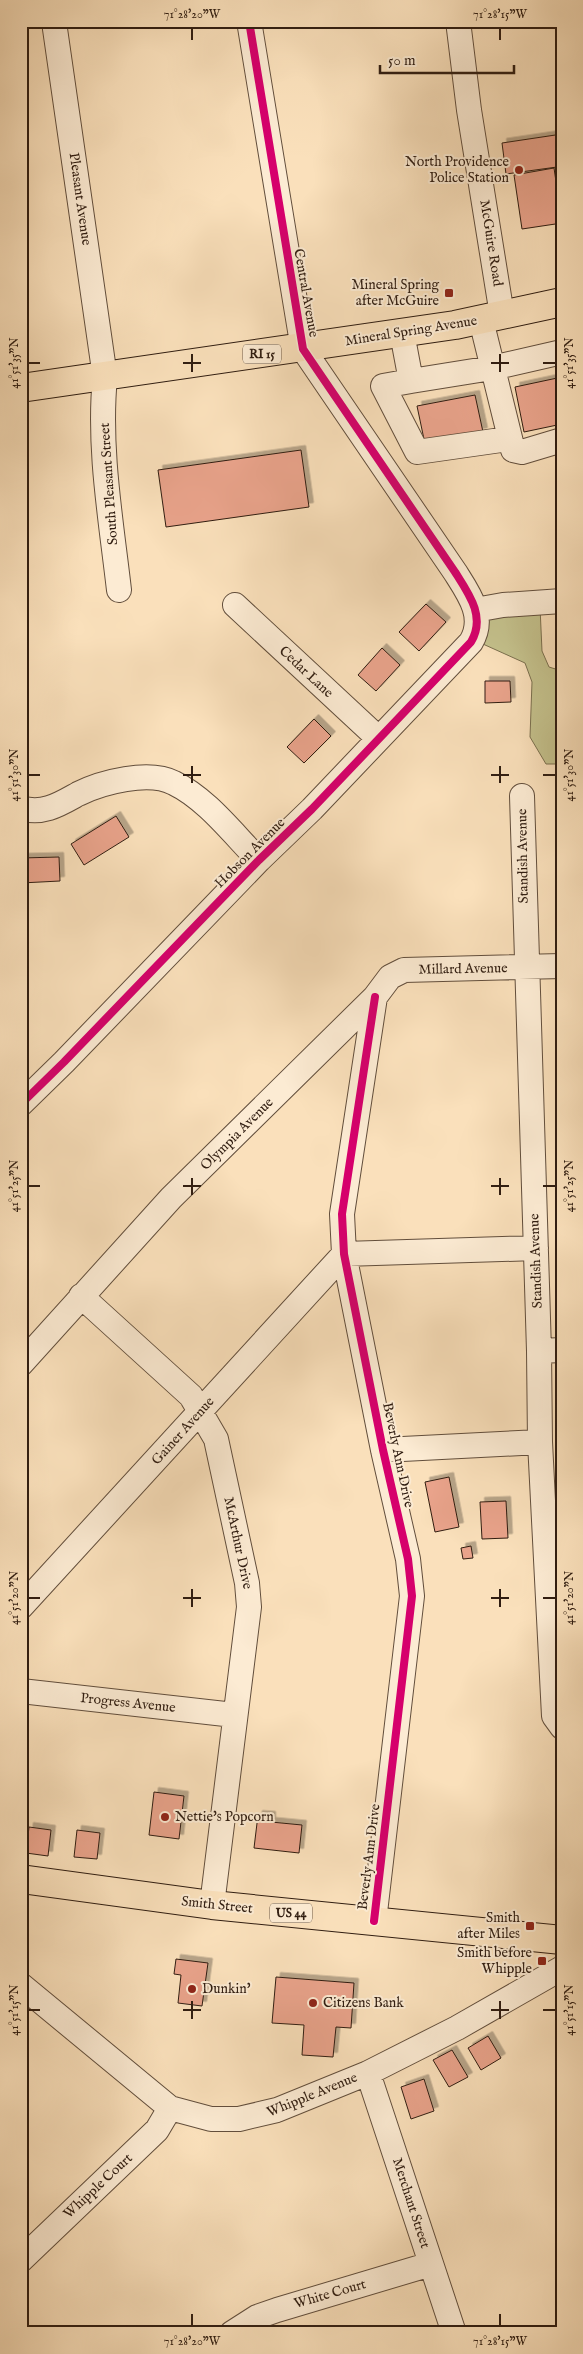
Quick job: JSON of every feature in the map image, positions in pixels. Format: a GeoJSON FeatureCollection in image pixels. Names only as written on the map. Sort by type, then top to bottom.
{"type":"FeatureCollection","features":[{"type":"Feature","properties":{"kind":"main road","name":"Mineral Spring Avenue"},"geometry":{"type":"LineString","coordinates":[[21,388],[303,349],[492,318],[562,302]]}},
{"type":"Feature","properties":{"kind":"main road","name":"Smith Street"},"geometry":{"type":"LineString","coordinates":[[21,1879],[212,1905],[562,1940]]}},
{"type":"Feature","properties":{"kind":"street","name":"Central Avenue"},"geometry":{"type":"LineString","coordinates":[[249,21],[303,349],[455,572],[475,610]]}},
{"type":"Feature","properties":{"kind":"street","name":"McGuire Road"},"geometry":{"type":"LineString","coordinates":[[458,21],[471,120],[492,318],[492,368],[508,439]]}},
{"type":"Feature","properties":{"kind":"street","name":"Pleasant Avenue"},"geometry":{"type":"LineString","coordinates":[[54,22],[105,377]]}},
{"type":"Feature","properties":{"kind":"street"},"geometry":{"type":"LineString","coordinates":[[402,333],[411,381]]}},
{"type":"Feature","properties":{"kind":"street"},"geometry":{"type":"LineString","coordinates":[[562,352],[492,368],[383,386],[417,452],[508,439],[512,450],[522,452],[562,440]]}},
{"type":"Feature","properties":{"kind":"street","name":"South Pleasant Street"},"geometry":{"type":"LineString","coordinates":[[105,377],[103,395],[107,482],[119,590]]}},
{"type":"Feature","properties":{"kind":"street"},"geometry":{"type":"LineString","coordinates":[[475,610],[503,605],[562,600]]}},
{"type":"Feature","properties":{"kind":"street","name":"Cedar Lane"},"geometry":{"type":"LineString","coordinates":[[235,605],[378,738]]}},
{"type":"Feature","properties":{"kind":"street","name":"Hobson Avenue"},"geometry":{"type":"LineString","coordinates":[[25,1094],[258,860],[312,809],[471,642],[477,632],[475,610]]}},
{"type":"Feature","properties":{"kind":"street"},"geometry":{"type":"LineString","coordinates":[[21,808],[40,811],[51,808],[93,787],[116,780],[140,778],[172,782],[189,792],[213,813],[258,860]]}},
{"type":"Feature","properties":{"kind":"street","name":"Standish Avenue"},"geometry":{"type":"LineString","coordinates":[[522,796],[536,1248],[550,1350],[540,1442],[553,1710],[560,1725]]}},
{"type":"Feature","properties":{"kind":"street","name":"Millard Avenue"},"geometry":{"type":"LineString","coordinates":[[375,997],[390,977],[404,970],[562,966]]}},
{"type":"Feature","properties":{"kind":"street","name":"Beverly Ann Drive"},"geometry":{"type":"LineString","coordinates":[[374,1921],[412,1596],[408,1560],[383,1450],[344,1254],[342,1214],[375,997]]}},
{"type":"Feature","properties":{"kind":"street","name":"Olympia Avenue"},"geometry":{"type":"LineString","coordinates":[[21,1364],[171,1198],[375,997]]}},
{"type":"Feature","properties":{"kind":"street"},"geometry":{"type":"LineString","coordinates":[[344,1254],[536,1248]]}},
{"type":"Feature","properties":{"kind":"street","name":"Gainer Avenue"},"geometry":{"type":"LineString","coordinates":[[21,1607],[344,1254]]}},
{"type":"Feature","properties":{"kind":"street","name":"McArthur Drive"},"geometry":{"type":"LineString","coordinates":[[81,1296],[191,1396],[202,1411],[216,1439],[249,1596],[212,1905]]}},
{"type":"Feature","properties":{"kind":"street"},"geometry":{"type":"LineString","coordinates":[[383,1450],[540,1442]]}},
{"type":"Feature","properties":{"kind":"street","name":"Progress Avenue"},"geometry":{"type":"LineString","coordinates":[[21,1691],[234,1715]]}},
{"type":"Feature","properties":{"kind":"street","name":"Whipple Avenue"},"geometry":{"type":"LineString","coordinates":[[21,1985],[170,2108],[211,2119],[260,2115],[368,2073],[457,2028],[562,1968]]}},
{"type":"Feature","properties":{"kind":"street","name":"Merchant Street"},"geometry":{"type":"LineString","coordinates":[[368,2073],[454,2333]]}},
{"type":"Feature","properties":{"kind":"street","name":"Whipple Court"},"geometry":{"type":"LineString","coordinates":[[21,2260],[157,2130],[170,2108]]}},
{"type":"Feature","properties":{"kind":"street","name":"White Court"},"geometry":{"type":"LineString","coordinates":[[237,2331],[277,2310],[431,2264]]}},
{"type":"Feature","properties":{"kind":"shaded area"},"geometry":{"type":"Polygon","coordinates":[[[540,607],[542,651],[549,667],[562,671],[562,764],[546,764],[530,737],[532,682],[525,663],[474,640],[476,618],[540,607]]]}},
{"type":"Feature","properties":{"kind":"building","name":"North Providence Police Station"},"geometry":{"type":"Polygon","coordinates":[[[562,134],[562,200],[557,167],[506,174],[502,143],[562,134]]]}},
{"type":"Feature","properties":{"kind":"building"},"geometry":{"type":"Polygon","coordinates":[[[554,168],[559,202],[562,201],[562,223],[522,229],[514,175],[554,168]]]}},
{"type":"Feature","properties":{"kind":"building"},"geometry":{"type":"Polygon","coordinates":[[[562,377],[562,424],[524,432],[515,387],[562,377]]]}},
{"type":"Feature","properties":{"kind":"building"},"geometry":{"type":"Polygon","coordinates":[[[475,395],[483,432],[425,444],[417,406],[475,395]]]}},
{"type":"Feature","properties":{"kind":"building"},"geometry":{"type":"Polygon","coordinates":[[[301,450],[309,507],[166,527],[158,470],[301,450]]]}},
{"type":"Feature","properties":{"kind":"building"},"geometry":{"type":"Polygon","coordinates":[[[426,604],[446,622],[419,651],[399,632],[426,604]]]}},
{"type":"Feature","properties":{"kind":"building"},"geometry":{"type":"Polygon","coordinates":[[[382,648],[400,665],[376,691],[358,675],[382,648]]]}},
{"type":"Feature","properties":{"kind":"building"},"geometry":{"type":"Polygon","coordinates":[[[485,681],[510,681],[511,702],[485,703],[485,681]]]}},
{"type":"Feature","properties":{"kind":"building"},"geometry":{"type":"Polygon","coordinates":[[[314,719],[331,736],[304,763],[287,747],[314,719]]]}},
{"type":"Feature","properties":{"kind":"building"},"geometry":{"type":"Polygon","coordinates":[[[116,816],[129,837],[84,865],[71,844],[116,816]]]}},
{"type":"Feature","properties":{"kind":"building"},"geometry":{"type":"Polygon","coordinates":[[[59,857],[60,881],[21,883],[21,858],[59,857]]]}},
{"type":"Feature","properties":{"kind":"building"},"geometry":{"type":"Polygon","coordinates":[[[449,1477],[459,1527],[435,1532],[425,1482],[449,1477]]]}},
{"type":"Feature","properties":{"kind":"building"},"geometry":{"type":"Polygon","coordinates":[[[506,1501],[508,1538],[482,1539],[480,1502],[506,1501]]]}},
{"type":"Feature","properties":{"kind":"building"},"geometry":{"type":"Polygon","coordinates":[[[471,1546],[473,1558],[463,1559],[461,1548],[471,1546]]]}},
{"type":"Feature","properties":{"kind":"building"},"geometry":{"type":"Polygon","coordinates":[[[154,1792],[184,1796],[179,1839],[149,1835],[154,1792]]]}},
{"type":"Feature","properties":{"kind":"building"},"geometry":{"type":"Polygon","coordinates":[[[258,1815],[271,1816],[271,1822],[302,1825],[299,1853],[254,1848],[258,1815]]]}},
{"type":"Feature","properties":{"kind":"building"},"geometry":{"type":"Polygon","coordinates":[[[29,1827],[51,1830],[48,1856],[26,1853],[29,1827]]]}},
{"type":"Feature","properties":{"kind":"building"},"geometry":{"type":"Polygon","coordinates":[[[77,1830],[100,1833],[97,1859],[74,1857],[77,1830]]]}},
{"type":"Feature","properties":{"kind":"building","name":"Dunkin'"},"geometry":{"type":"Polygon","coordinates":[[[176,1959],[208,1963],[202,2006],[178,2003],[181,1975],[174,1974],[176,1959]]]}},
{"type":"Feature","properties":{"kind":"building","name":"Citizens Bank"},"geometry":{"type":"Polygon","coordinates":[[[276,1977],[354,1983],[351,2028],[336,2027],[333,2057],[302,2055],[304,2025],[272,2023],[276,1977]]]}},
{"type":"Feature","properties":{"kind":"building"},"geometry":{"type":"Polygon","coordinates":[[[488,2036],[501,2058],[481,2070],[468,2048],[488,2036]]]}},
{"type":"Feature","properties":{"kind":"building"},"geometry":{"type":"Polygon","coordinates":[[[452,2050],[468,2077],[449,2087],[433,2060],[452,2050]]]}},
{"type":"Feature","properties":{"kind":"building"},"geometry":{"type":"Polygon","coordinates":[[[424,2079],[434,2111],[411,2119],[401,2087],[424,2079]]]}},
{"type":"Feature","properties":{"kind":"cycle path"},"geometry":{"type":"LineString","coordinates":[[21,1104],[259,860],[312,809],[471,642],[477,624],[474,606],[466,589],[303,349],[249,21]]}},
{"type":"Feature","properties":{"kind":"cycle path"},"geometry":{"type":"LineString","coordinates":[[374,1921],[412,1596],[408,1559],[383,1450],[344,1254],[342,1214],[375,997]]}},
{"type":"Feature","properties":{"kind":"place","name":"North Providence Police Station"},"geometry":{"type":"Point","coordinates":[519,170]}},
{"type":"Feature","properties":{"kind":"place","name":"Mineral Spring after McGuire"},"geometry":{"type":"Point","coordinates":[449,293]}},
{"type":"Feature","properties":{"kind":"place","name":"Nettie's Popcorn"},"geometry":{"type":"Point","coordinates":[165,1817]}},
{"type":"Feature","properties":{"kind":"place","name":"Smith after Miles"},"geometry":{"type":"Point","coordinates":[530,1926]}},
{"type":"Feature","properties":{"kind":"place","name":"Smith before Whipple"},"geometry":{"type":"Point","coordinates":[542,1961]}},
{"type":"Feature","properties":{"kind":"place","name":"Dunkin'"},"geometry":{"type":"Point","coordinates":[192,1989]}},
{"type":"Feature","properties":{"kind":"place","name":"Citizens Bank"},"geometry":{"type":"Point","coordinates":[313,2003]}}]}
